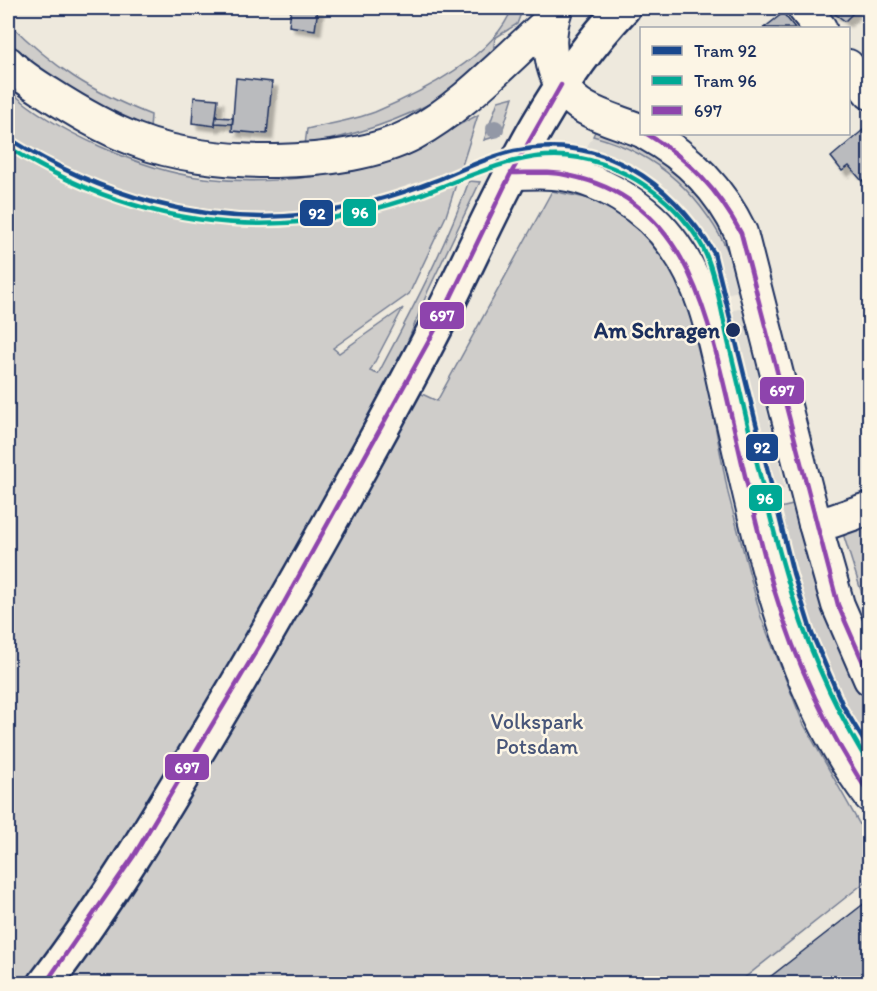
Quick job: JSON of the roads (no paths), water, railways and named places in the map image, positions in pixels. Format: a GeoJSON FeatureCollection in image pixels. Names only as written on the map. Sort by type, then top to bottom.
{"type":"FeatureCollection","features":[{"type":"Feature","properties":{"kind":"main road"},"geometry":{"type":"LineString","coordinates":[[45,984],[86,930],[142,845],[257,652],[409,378],[536,125],[561,85],[596,38],[623,8]]}},
{"type":"Feature","properties":{"kind":"street"},"geometry":{"type":"LineString","coordinates":[[804,8],[819,27]]}},
{"type":"Feature","properties":{"kind":"street"},"geometry":{"type":"LineString","coordinates":[[555,13],[549,49],[561,85],[572,98],[587,109],[640,130]]}},
{"type":"Feature","properties":{"kind":"street"},"geometry":{"type":"LineString","coordinates":[[8,63],[86,117],[138,141],[191,155],[257,162],[316,160],[363,151],[411,135],[446,112],[555,13]]}},
{"type":"Feature","properties":{"kind":"street"},"geometry":{"type":"LineString","coordinates":[[850,67],[870,93]]}},
{"type":"Feature","properties":{"kind":"street"},"geometry":{"type":"LineString","coordinates":[[649,135],[678,153],[709,182],[728,208],[741,233],[814,524],[838,605],[870,680]]}},
{"type":"Feature","properties":{"kind":"street"},"geometry":{"type":"LineString","coordinates":[[512,173],[554,173],[602,187],[622,197],[651,219],[673,243],[686,262],[705,307],[764,555],[800,667],[833,738],[870,796]]}},
{"type":"Feature","properties":{"kind":"street"},"geometry":{"type":"LineString","coordinates":[[814,524],[833,521],[870,508]]}},
{"type":"Feature","properties":{"kind":"tram line","name":"92"},"geometry":{"type":"LineString","coordinates":[[8,138],[78,176],[115,191],[191,211],[230,216],[270,217],[310,214],[343,208],[406,191],[484,160],[514,151],[546,147],[576,149],[604,156],[630,168],[655,184],[677,204],[714,253],[793,573],[812,634],[843,706],[870,751]]}},
{"type":"Feature","properties":{"kind":"tram line","name":"96"},"geometry":{"type":"LineString","coordinates":[[8,147],[43,167],[115,199],[152,210],[230,223],[269,224],[310,221],[350,214],[417,196],[505,164],[533,158],[560,156],[588,159],[618,170],[649,188],[683,219],[703,247],[711,267],[771,520],[794,601],[829,691],[864,756]]}},
{"type":"Feature","properties":{"kind":"place","name":"Am Schragen"},"geometry":{"type":"Point","coordinates":[733,330]}},
{"type":"Feature","properties":{"kind":"park label","name":"Volkspark Potsdam"},"geometry":{"type":"Point","coordinates":[537,734]}}]}
